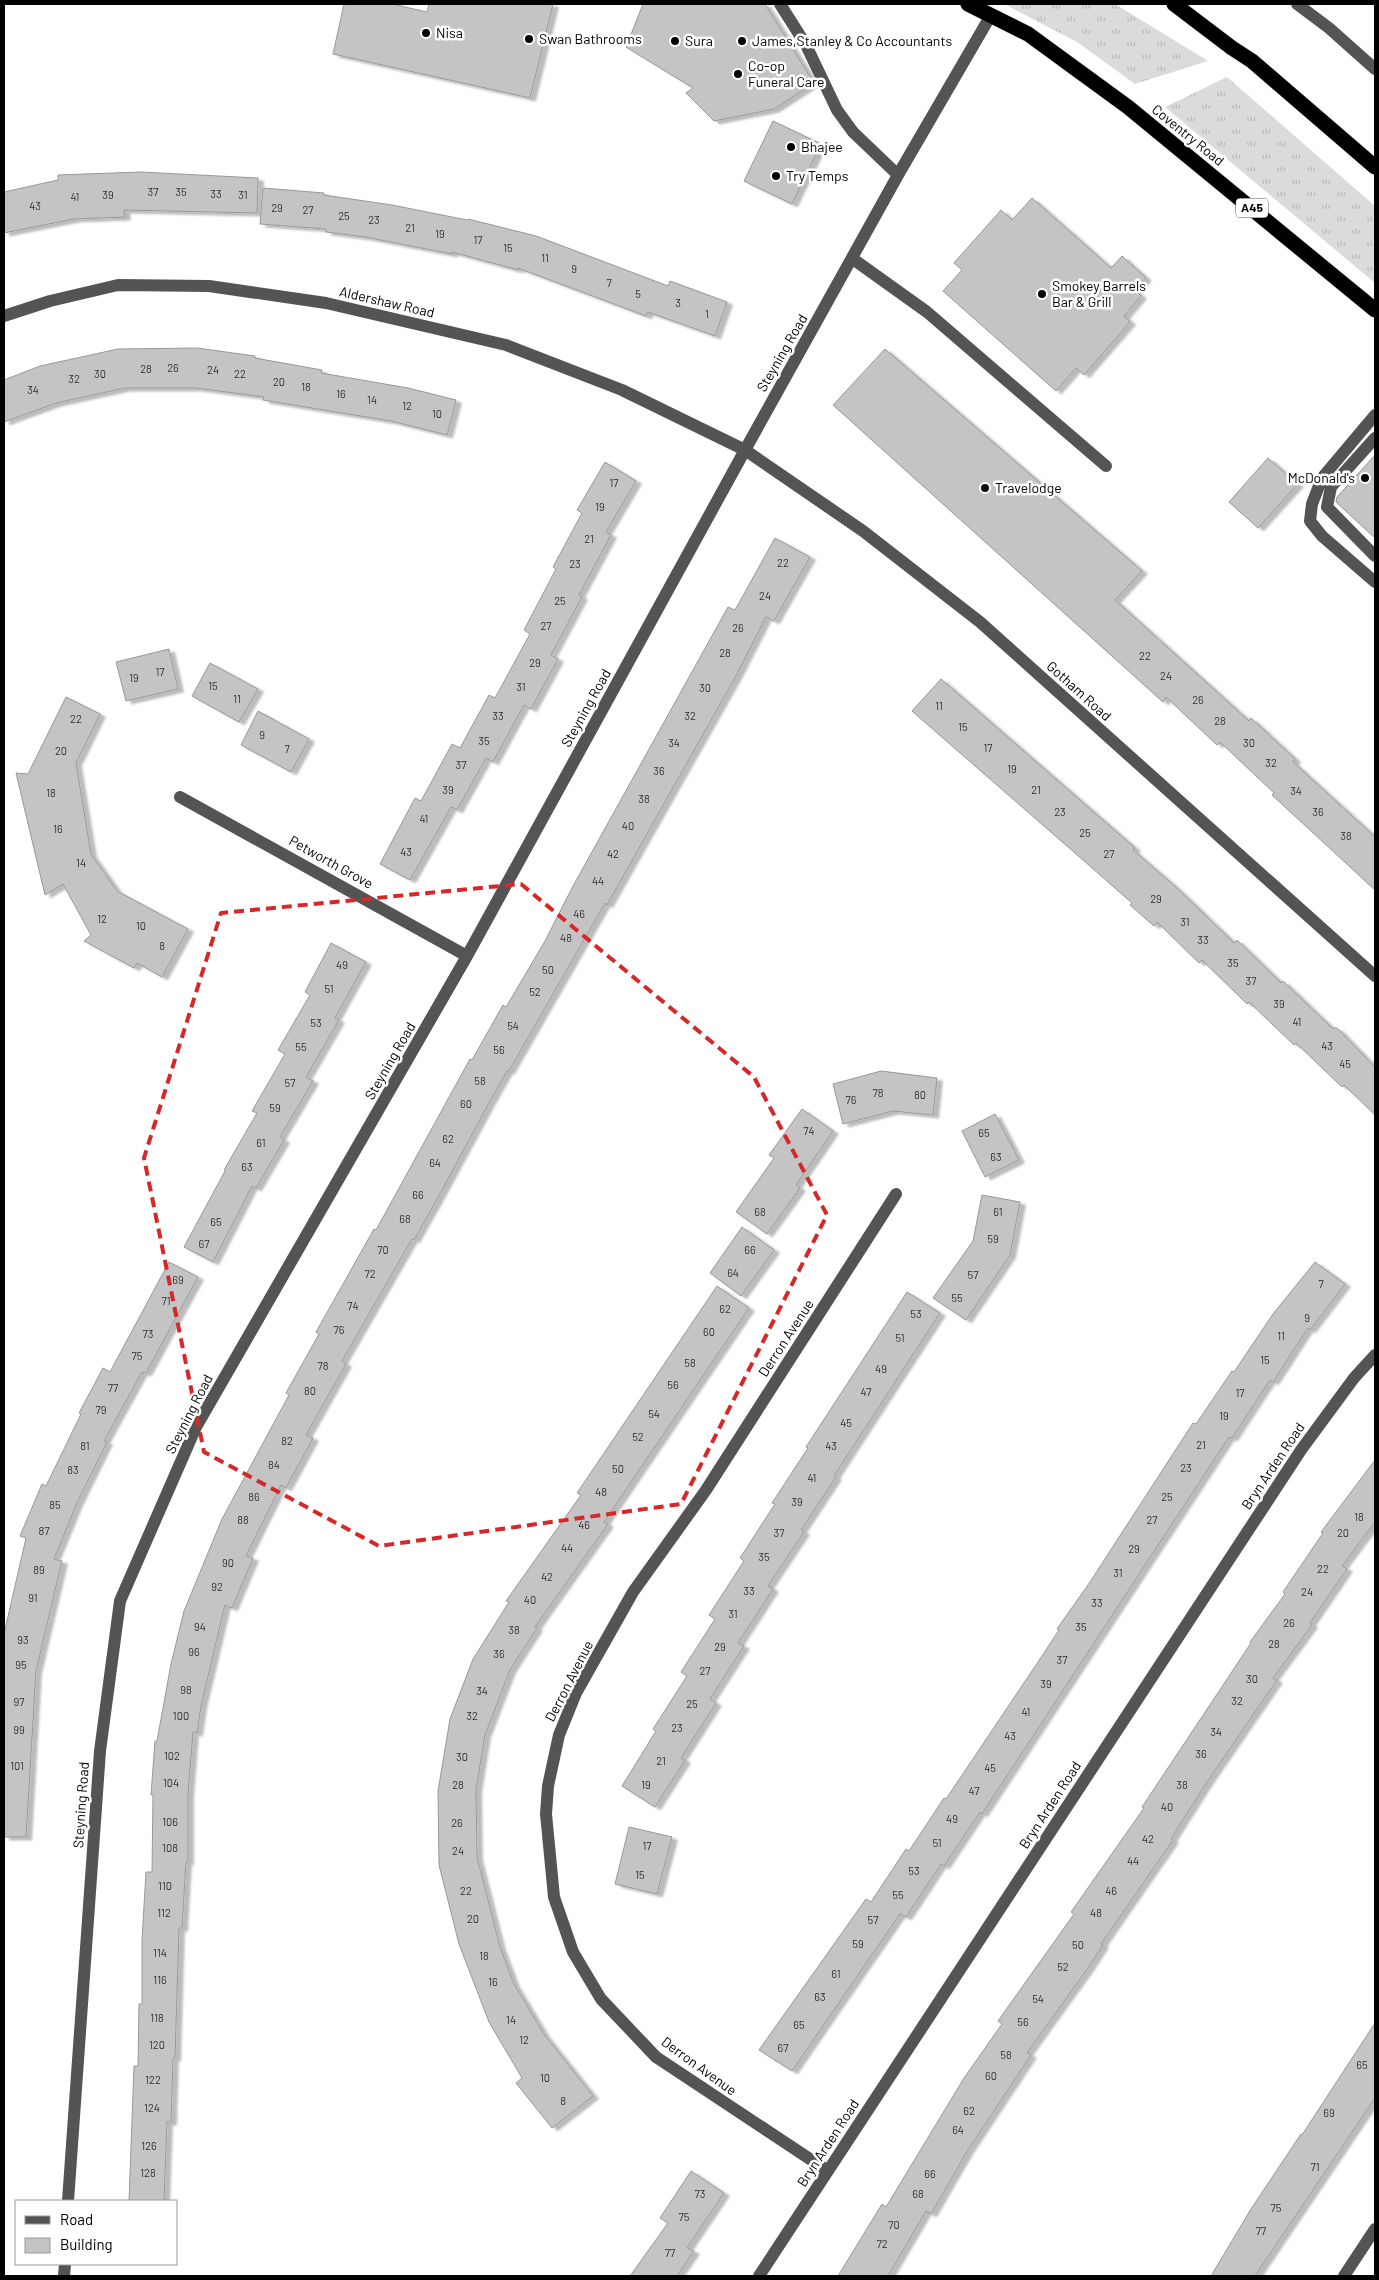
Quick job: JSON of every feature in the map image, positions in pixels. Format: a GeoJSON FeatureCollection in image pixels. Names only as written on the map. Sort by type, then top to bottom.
{"type":"FeatureCollection","features":[{"type":"Feature","properties":{"kind":"highway","name":"Coventry Road"},"geometry":{"type":"LineString","coordinates":[[968,4],[1028,34],[1128,107],[1375,310]]}},
{"type":"Feature","properties":{"kind":"highway"},"geometry":{"type":"LineString","coordinates":[[1174,4],[1252,61],[1375,167]]}},
{"type":"Feature","properties":{"kind":"street"},"geometry":{"type":"LineString","coordinates":[[780,4],[806,45],[837,110],[853,132],[898,175]]}},
{"type":"Feature","properties":{"kind":"street"},"geometry":{"type":"LineString","coordinates":[[1297,4],[1329,28],[1375,69]]}},
{"type":"Feature","properties":{"kind":"street","name":"Steyning Road"},"geometry":{"type":"LineString","coordinates":[[68,2200],[100,1751],[120,1601],[196,1427],[468,956],[898,175],[991,16]]}},
{"type":"Feature","properties":{"kind":"street"},"geometry":{"type":"LineString","coordinates":[[852,259],[927,312],[1106,466]]}},
{"type":"Feature","properties":{"kind":"street","name":"Aldershaw Road"},"geometry":{"type":"LineString","coordinates":[[4,316],[50,300],[118,285],[209,286],[326,303],[506,345],[622,390],[745,450]]}},
{"type":"Feature","properties":{"kind":"street"},"geometry":{"type":"LineString","coordinates":[[1375,415],[1322,478],[1312,504],[1310,521],[1322,536],[1375,582]]}},
{"type":"Feature","properties":{"kind":"street"},"geometry":{"type":"LineString","coordinates":[[1375,438],[1331,487],[1327,507],[1375,556]]}},
{"type":"Feature","properties":{"kind":"street","name":"Gotham Road"},"geometry":{"type":"LineString","coordinates":[[745,450],[863,531],[980,622],[1375,976]]}},
{"type":"Feature","properties":{"kind":"street","name":"Petworth Grove"},"geometry":{"type":"LineString","coordinates":[[180,797],[468,956]]}},
{"type":"Feature","properties":{"kind":"street","name":"Derron Avenue"},"geometry":{"type":"LineString","coordinates":[[828,2171],[656,2056],[601,1999],[573,1952],[554,1897],[546,1814],[548,1786],[559,1735],[576,1693],[633,1592],[706,1490],[896,1194]]}},
{"type":"Feature","properties":{"kind":"street","name":"Bryn Arden Road"},"geometry":{"type":"LineString","coordinates":[[759,2276],[1301,1450],[1354,1378],[1375,1356]]}},
{"type":"Feature","properties":{"kind":"street"},"geometry":{"type":"LineString","coordinates":[[1344,2276],[1375,2229]]}},
{"type":"Feature","properties":{"kind":"highlighted area"},"geometry":{"type":"Polygon","coordinates":[[[521,884],[754,1077],[827,1215],[681,1504],[379,1546],[204,1452],[144,1158],[221,913],[521,884]]]}},
{"type":"Feature","properties":{"kind":"green space"},"geometry":{"type":"Polygon","coordinates":[[[1004,4],[1115,4],[1208,61],[1135,84],[1077,42],[1004,4]]]}},
{"type":"Feature","properties":{"kind":"green space"},"geometry":{"type":"Polygon","coordinates":[[[1227,77],[1375,206],[1375,283],[1165,107],[1227,77]]]}},
{"type":"Feature","properties":{"kind":"building","name":"Nisa"},"geometry":{"type":"Polygon","coordinates":[[[344,4],[392,4],[427,12],[429,4],[553,4],[530,98],[333,54],[344,4]]]}},
{"type":"Feature","properties":{"kind":"building"},"geometry":{"type":"Polygon","coordinates":[[[643,4],[765,4],[814,83],[774,109],[714,121],[686,93],[693,88],[626,47],[643,4]]]}},
{"type":"Feature","properties":{"kind":"building"},"geometry":{"type":"Polygon","coordinates":[[[773,121],[821,144],[792,204],[744,181],[773,121]]]}},
{"type":"Feature","properties":{"kind":"building"},"geometry":{"type":"Polygon","coordinates":[[[140,172],[258,178],[257,213],[124,210],[125,217],[74,219],[4,233],[4,192],[58,180],[58,175],[140,172]]]}},
{"type":"Feature","properties":{"kind":"building"},"geometry":{"type":"Polygon","coordinates":[[[263,188],[324,193],[324,195],[468,219],[536,236],[668,286],[670,281],[727,302],[715,336],[648,312],[646,316],[518,268],[518,270],[452,252],[452,254],[365,237],[326,232],[326,229],[260,224],[263,188]]]}},
{"type":"Feature","properties":{"kind":"building","name":"Smokey Barrels Bar & Grill"},"geometry":{"type":"Polygon","coordinates":[[[1032,198],[1111,268],[1122,256],[1146,278],[1135,290],[1141,296],[1124,316],[1130,322],[1084,375],[1076,368],[1056,391],[943,291],[962,270],[954,263],[1001,210],[1012,220],[1032,198]]]}},
{"type":"Feature","properties":{"kind":"building"},"geometry":{"type":"Polygon","coordinates":[[[197,348],[255,356],[255,358],[322,370],[321,373],[408,388],[456,400],[447,435],[391,421],[263,400],[264,397],[196,388],[125,388],[56,403],[4,422],[4,380],[40,366],[118,349],[197,348]]]}},
{"type":"Feature","properties":{"kind":"building","name":"Travelodge"},"geometry":{"type":"Polygon","coordinates":[[[885,349],[1142,571],[1115,600],[1249,721],[1251,718],[1295,759],[1293,762],[1375,837],[1375,890],[1272,795],[1274,793],[1220,742],[1217,745],[1166,697],[1163,702],[833,405],[885,349]]]}},
{"type":"Feature","properties":{"kind":"building","name":"McDonald's"},"geometry":{"type":"Polygon","coordinates":[[[1375,455],[1375,538],[1336,502],[1337,497],[1375,455]]]}},
{"type":"Feature","properties":{"kind":"building"},"geometry":{"type":"Polygon","coordinates":[[[1268,458],[1298,484],[1258,528],[1229,502],[1268,458]]]}},
{"type":"Feature","properties":{"kind":"building"},"geometry":{"type":"Polygon","coordinates":[[[605,462],[636,481],[606,532],[611,535],[579,595],[582,597],[551,655],[558,659],[531,709],[524,705],[493,762],[486,758],[457,810],[451,807],[410,880],[380,864],[415,798],[421,801],[452,744],[460,748],[489,695],[495,698],[530,634],[524,630],[556,569],[553,567],[582,513],[577,510],[605,462]]]}},
{"type":"Feature","properties":{"kind":"building"},"geometry":{"type":"Polygon","coordinates":[[[775,538],[810,557],[774,621],[766,617],[736,676],[607,905],[605,903],[509,1071],[507,1071],[414,1240],[412,1239],[342,1361],[346,1364],[306,1435],[313,1438],[286,1488],[281,1485],[246,1556],[253,1558],[232,1608],[225,1605],[201,1706],[197,1733],[193,1732],[188,1794],[188,1862],[186,1862],[182,1928],[179,1928],[175,2058],[173,2058],[171,2122],[167,2122],[164,2200],[129,2200],[134,2066],[138,2066],[139,2004],[142,2004],[142,1940],[146,1872],[152,1872],[153,1795],[151,1795],[155,1741],[157,1741],[171,1664],[184,1611],[222,1519],[289,1395],[286,1393],[319,1334],[316,1332],[374,1229],[376,1230],[470,1059],[472,1060],[503,1005],[506,1007],[545,941],[573,886],[728,607],[735,610],[775,538]]]}},
{"type":"Feature","properties":{"kind":"building"},"geometry":{"type":"Polygon","coordinates":[[[169,649],[178,689],[126,701],[116,662],[169,649]]]}},
{"type":"Feature","properties":{"kind":"building"},"geometry":{"type":"Polygon","coordinates":[[[210,663],[258,689],[239,722],[192,696],[210,663]]]}},
{"type":"Feature","properties":{"kind":"building"},"geometry":{"type":"Polygon","coordinates":[[[941,679],[1135,848],[1133,850],[1178,889],[1234,943],[1237,940],[1281,983],[1283,981],[1332,1028],[1337,1028],[1375,1067],[1375,1115],[1344,1085],[1342,1087],[1296,1043],[1294,1045],[1249,1002],[1247,1004],[1202,960],[1199,963],[1157,922],[1154,926],[1130,905],[1132,903],[912,711],[941,679]]]}},
{"type":"Feature","properties":{"kind":"building"},"geometry":{"type":"Polygon","coordinates":[[[66,697],[100,714],[76,763],[91,854],[117,891],[188,929],[162,977],[137,963],[134,968],[84,941],[91,935],[63,884],[45,895],[16,773],[28,774],[66,697]]]}},
{"type":"Feature","properties":{"kind":"building"},"geometry":{"type":"Polygon","coordinates":[[[258,711],[309,739],[291,772],[241,745],[258,711]]]}},
{"type":"Feature","properties":{"kind":"building"},"geometry":{"type":"Polygon","coordinates":[[[331,943],[366,962],[335,1018],[339,1020],[306,1077],[313,1081],[280,1137],[284,1140],[256,1188],[252,1186],[213,1262],[184,1247],[224,1170],[257,1113],[252,1111],[285,1054],[278,1050],[310,995],[305,992],[331,943]]]}},
{"type":"Feature","properties":{"kind":"building"},"geometry":{"type":"Polygon","coordinates":[[[881,1071],[937,1078],[933,1115],[893,1111],[843,1124],[833,1084],[881,1071]]]}},
{"type":"Feature","properties":{"kind":"building"},"geometry":{"type":"Polygon","coordinates":[[[802,1109],[833,1131],[796,1185],[800,1188],[767,1234],[736,1212],[774,1158],[769,1155],[802,1109]]]}},
{"type":"Feature","properties":{"kind":"building"},"geometry":{"type":"Polygon","coordinates":[[[995,1114],[1019,1160],[985,1177],[962,1131],[995,1114]]]}},
{"type":"Feature","properties":{"kind":"building"},"geometry":{"type":"Polygon","coordinates":[[[982,1195],[1020,1202],[1010,1255],[966,1320],[933,1298],[973,1241],[982,1195]]]}},
{"type":"Feature","properties":{"kind":"building"},"geometry":{"type":"Polygon","coordinates":[[[742,1227],[774,1250],[741,1296],[710,1273],[742,1227]]]}},
{"type":"Feature","properties":{"kind":"building"},"geometry":{"type":"Polygon","coordinates":[[[169,1262],[198,1277],[146,1373],[142,1372],[104,1441],[107,1442],[77,1503],[54,1559],[62,1561],[36,1671],[26,1837],[4,1837],[4,1634],[26,1538],[20,1536],[42,1484],[46,1486],[81,1414],[79,1413],[103,1368],[110,1372],[169,1262]]]}},
{"type":"Feature","properties":{"kind":"building"},"geometry":{"type":"Polygon","coordinates":[[[1315,1262],[1345,1284],[1310,1330],[1308,1328],[1273,1382],[1270,1380],[1232,1438],[1229,1437],[982,1814],[980,1812],[944,1866],[941,1864],[906,1917],[900,1914],[792,2071],[759,2050],[866,1899],[871,1902],[906,1849],[909,1851],[944,1798],[946,1799],[1038,1662],[1059,1630],[1057,1629],[1090,1582],[1193,1423],[1196,1424],[1273,1314],[1315,1262]]]}},
{"type":"Feature","properties":{"kind":"building"},"geometry":{"type":"Polygon","coordinates":[[[717,1286],[749,1308],[604,1522],[608,1524],[535,1627],[537,1628],[510,1670],[485,1735],[476,1790],[477,1857],[500,1947],[514,1984],[544,2034],[593,2096],[552,2128],[516,2083],[522,2078],[489,2022],[459,1944],[439,1865],[438,1791],[450,1719],[473,1659],[509,1602],[506,1601],[581,1495],[577,1493],[717,1286]]]}},
{"type":"Feature","properties":{"kind":"building"},"geometry":{"type":"Polygon","coordinates":[[[907,1292],[940,1313],[834,1476],[836,1477],[801,1530],[804,1532],[768,1586],[773,1589],[738,1643],[744,1646],[710,1699],[716,1703],[681,1758],[685,1760],[655,1807],[622,1786],[656,1731],[653,1729],[687,1676],[681,1672],[715,1619],[709,1615],[744,1561],[740,1558],[775,1504],[772,1503],[808,1448],[806,1447],[907,1292]]]}},
{"type":"Feature","properties":{"kind":"building"},"geometry":{"type":"Polygon","coordinates":[[[1375,1460],[1375,1522],[1342,1566],[1347,1569],[1310,1623],[1312,1625],[1273,1678],[1277,1680],[1205,1785],[1171,1839],[1173,1840],[1101,1944],[1103,1945],[1088,1968],[1027,2053],[1031,2055],[968,2150],[931,2214],[926,2211],[888,2276],[838,2276],[882,2204],[886,2207],[964,2078],[1002,2024],[998,2021],[1074,1914],[1071,1912],[1144,1808],[1142,1807],[1250,1642],[1285,1594],[1283,1592],[1323,1533],[1321,1532],[1375,1460]]]}},
{"type":"Feature","properties":{"kind":"building"},"geometry":{"type":"Polygon","coordinates":[[[629,1827],[672,1837],[657,1894],[615,1884],[629,1827]]]}},
{"type":"Feature","properties":{"kind":"building"},"geometry":{"type":"Polygon","coordinates":[[[1375,2023],[1375,2098],[1255,2276],[1211,2276],[1251,2209],[1375,2023]]]}},
{"type":"Feature","properties":{"kind":"building"},"geometry":{"type":"Polygon","coordinates":[[[691,2171],[724,2193],[687,2248],[694,2251],[677,2276],[630,2276],[668,2223],[660,2218],[691,2171]]]}},
{"type":"Feature","properties":{"kind":"place","name":"Nisa"},"geometry":{"type":"Point","coordinates":[426,33]}},
{"type":"Feature","properties":{"kind":"place","name":"Swan Bathrooms"},"geometry":{"type":"Point","coordinates":[529,39]}},
{"type":"Feature","properties":{"kind":"place","name":"Sura"},"geometry":{"type":"Point","coordinates":[675,41]}},
{"type":"Feature","properties":{"kind":"place","name":"James,Stanley & Co Accountants"},"geometry":{"type":"Point","coordinates":[742,41]}},
{"type":"Feature","properties":{"kind":"place","name":"Co-op Funeral Care"},"geometry":{"type":"Point","coordinates":[738,74]}},
{"type":"Feature","properties":{"kind":"place","name":"Bhajee"},"geometry":{"type":"Point","coordinates":[791,147]}},
{"type":"Feature","properties":{"kind":"place","name":"Try Temps"},"geometry":{"type":"Point","coordinates":[776,176]}},
{"type":"Feature","properties":{"kind":"place","name":"Smokey Barrels Bar & Grill"},"geometry":{"type":"Point","coordinates":[1042,294]}},
{"type":"Feature","properties":{"kind":"place","name":"McDonald's"},"geometry":{"type":"Point","coordinates":[1365,478]}},
{"type":"Feature","properties":{"kind":"place","name":"Travelodge"},"geometry":{"type":"Point","coordinates":[985,488]}}]}
